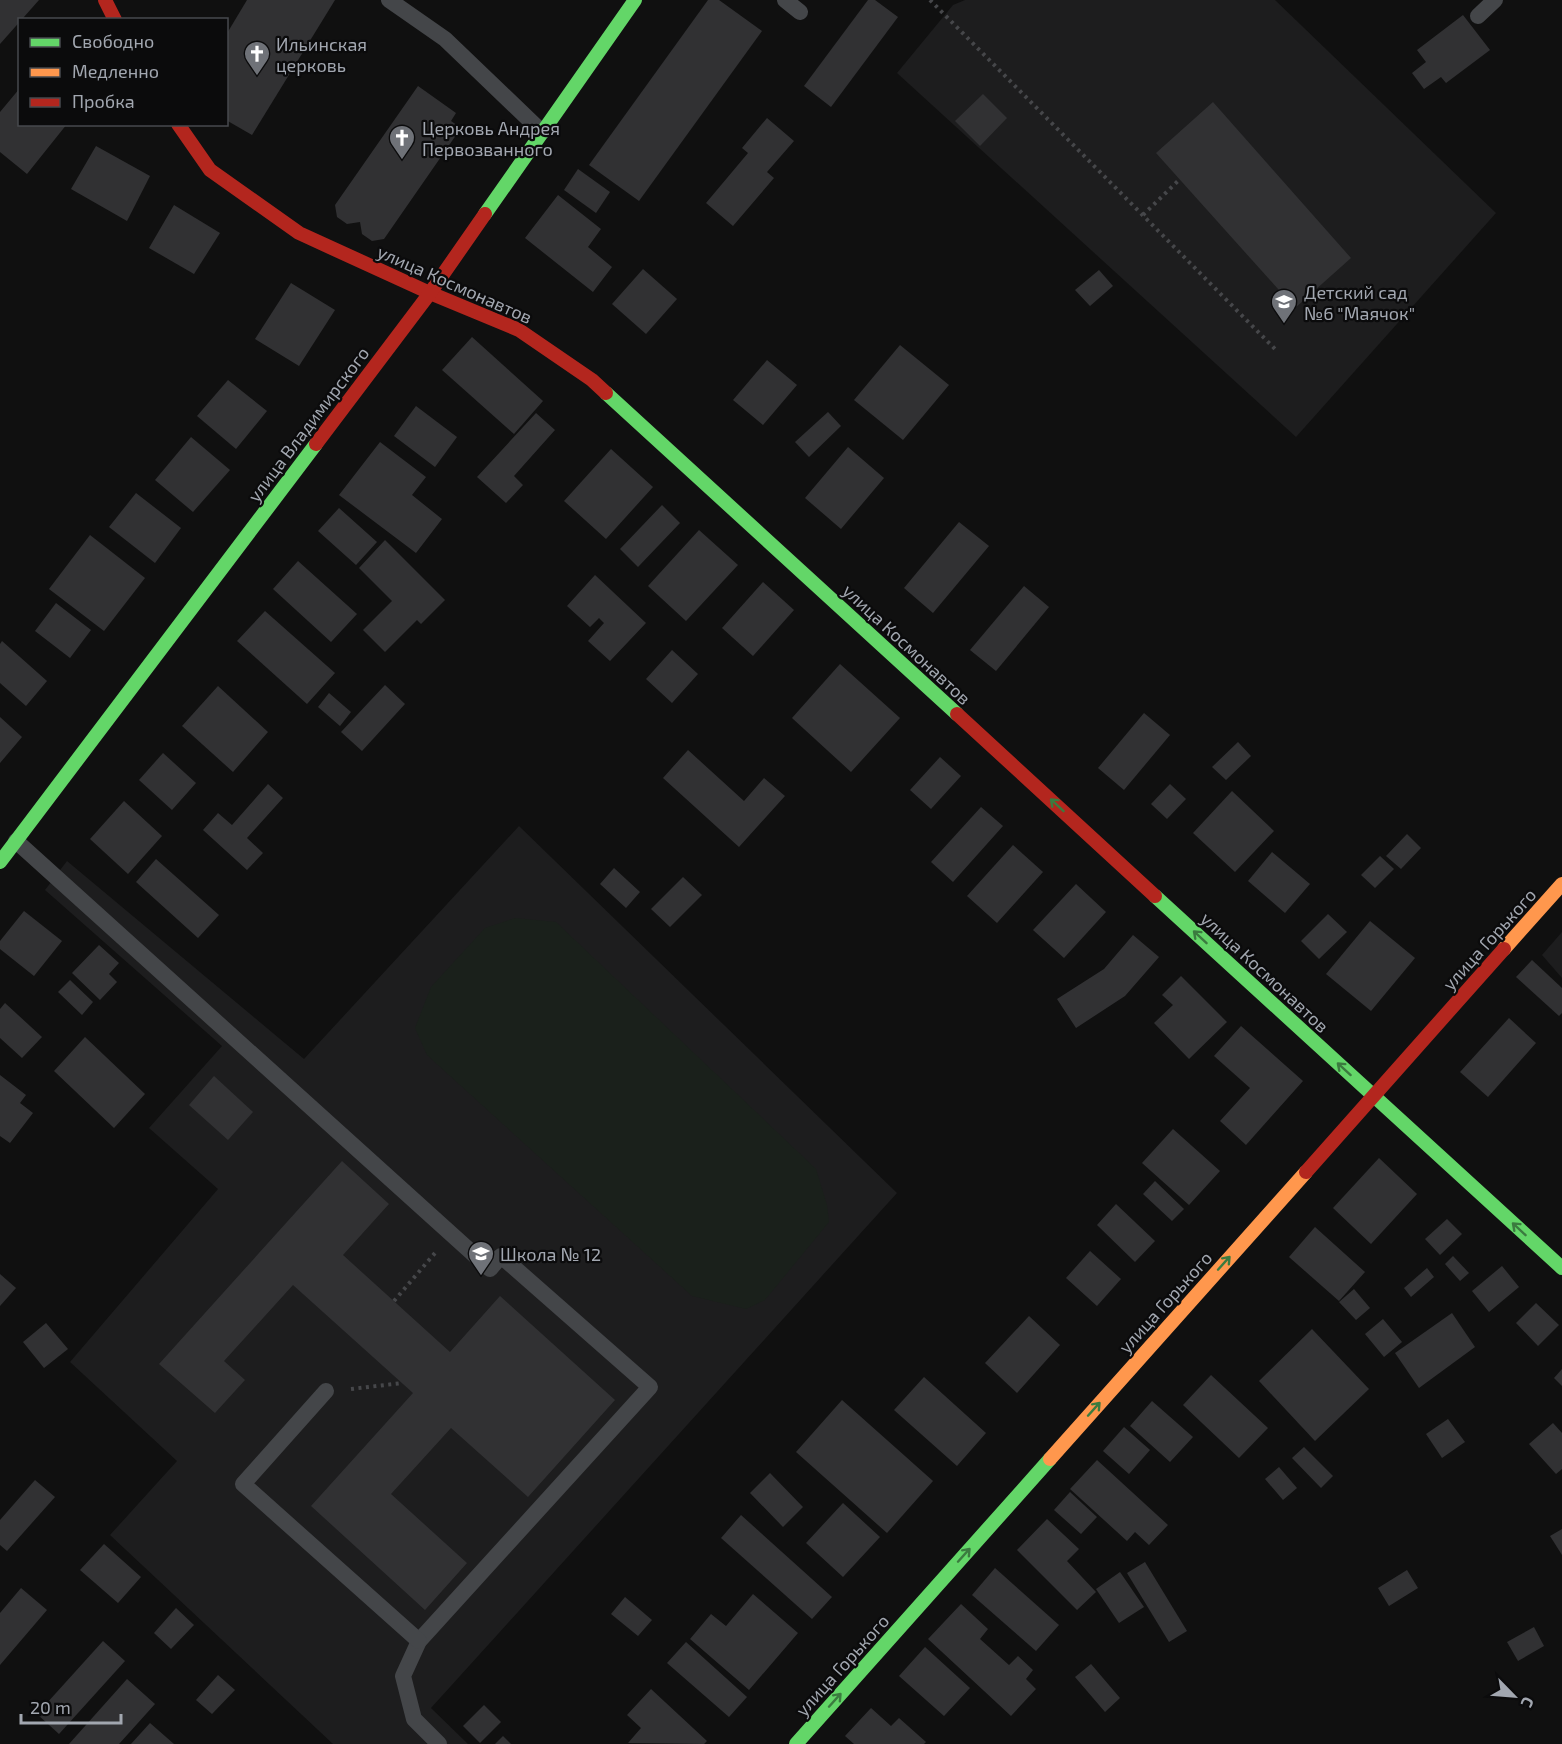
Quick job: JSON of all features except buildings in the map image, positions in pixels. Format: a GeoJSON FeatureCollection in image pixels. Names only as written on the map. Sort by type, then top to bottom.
{"type":"FeatureCollection","features":[{"type":"Feature","properties":{"kind":"street"},"geometry":{"type":"LineString","coordinates":[[105,0],[114,18]]}},
{"type":"Feature","properties":{"kind":"street","name":"улица Владимирского"},"geometry":{"type":"LineString","coordinates":[[0,862],[430,293],[632,1]]}},
{"type":"Feature","properties":{"kind":"street","name":"улица Космонавтов"},"geometry":{"type":"LineString","coordinates":[[178,126],[210,170],[298,233],[430,293],[519,330],[592,380],[1562,1268]]}},
{"type":"Feature","properties":{"kind":"street","name":"улица Горького"},"geometry":{"type":"LineString","coordinates":[[796,1744],[1562,884]]}},
{"type":"Feature","properties":{"kind":"lane"},"geometry":{"type":"LineString","coordinates":[[389,0],[445,39],[542,132]]}},
{"type":"Feature","properties":{"kind":"lane"},"geometry":{"type":"LineString","coordinates":[[785,0],[800,12]]}},
{"type":"Feature","properties":{"kind":"lane"},"geometry":{"type":"LineString","coordinates":[[1478,16],[1495,0]]}},
{"type":"Feature","properties":{"kind":"lane"},"geometry":{"type":"LineString","coordinates":[[16,841],[490,1269],[501,1256],[650,1387],[418,1641],[403,1676],[414,1719],[439,1744]]}},
{"type":"Feature","properties":{"kind":"lane"},"geometry":{"type":"LineString","coordinates":[[326,1391],[243,1484],[418,1641]]}},
{"type":"Feature","properties":{"kind":"path"},"geometry":{"type":"LineString","coordinates":[[930,0],[1277,351]]}},
{"type":"Feature","properties":{"kind":"path"},"geometry":{"type":"LineString","coordinates":[[1143,215],[1180,179]]}},
{"type":"Feature","properties":{"kind":"path"},"geometry":{"type":"LineString","coordinates":[[394,1301],[451,1235]]}},
{"type":"Feature","properties":{"kind":"path"},"geometry":{"type":"LineString","coordinates":[[326,1391],[402,1383]]}},
{"type":"Feature","properties":{"kind":"shaded area","name":"Детский сад №6 \"Маячок\""},"geometry":{"type":"Polygon","coordinates":[[[965,0],[1275,0],[1496,213],[1296,437],[897,73],[953,5],[965,0]]]}},
{"type":"Feature","properties":{"kind":"shaded area","name":"Школа № 12"},"geometry":{"type":"Polygon","coordinates":[[[519,826],[897,1193],[431,1708],[468,1744],[333,1744],[110,1535],[177,1461],[70,1362],[218,1189],[149,1128],[222,1046],[45,890],[67,861],[304,1059],[519,826]]]}},
{"type":"Feature","properties":{"kind":"shaded area"},"geometry":{"type":"Polygon","coordinates":[[[515,918],[556,922],[816,1169],[827,1205],[829,1222],[765,1300],[746,1309],[692,1296],[427,1055],[415,1028],[431,987],[485,928],[515,918]]]}},
{"type":"Feature","properties":{"kind":"shaded area"},"geometry":{"type":"Polygon","coordinates":[[[1562,932],[1562,978],[1542,955],[1562,932]]]}},
{"type":"Feature","properties":{"kind":"traffic: fast"},"geometry":{"type":"LineString","coordinates":[[485,214],[635,0]]}},
{"type":"Feature","properties":{"kind":"traffic: fast"},"geometry":{"type":"LineString","coordinates":[[606,393],[957,714]]}},
{"type":"Feature","properties":{"kind":"traffic: fast"},"geometry":{"type":"LineString","coordinates":[[0,862],[316,444]]}},
{"type":"Feature","properties":{"kind":"traffic: fast"},"geometry":{"type":"LineString","coordinates":[[1155,896],[1562,1268]]}},
{"type":"Feature","properties":{"kind":"traffic: fast"},"geometry":{"type":"LineString","coordinates":[[796,1744],[1050,1459]]}},
{"type":"Feature","properties":{"kind":"traffic: slow"},"geometry":{"type":"LineString","coordinates":[[1504,949],[1562,884]]}},
{"type":"Feature","properties":{"kind":"traffic: slow"},"geometry":{"type":"LineString","coordinates":[[1050,1459],[1306,1172]]}},
{"type":"Feature","properties":{"kind":"traffic: jam"},"geometry":{"type":"LineString","coordinates":[[105,0],[114,18]]}},
{"type":"Feature","properties":{"kind":"traffic: jam"},"geometry":{"type":"LineString","coordinates":[[179,126],[210,170],[299,233],[430,293],[519,330],[592,380],[606,393]]}},
{"type":"Feature","properties":{"kind":"traffic: jam"},"geometry":{"type":"LineString","coordinates":[[316,444],[430,293],[485,214]]}},
{"type":"Feature","properties":{"kind":"traffic: jam"},"geometry":{"type":"LineString","coordinates":[[957,714],[1155,896]]}},
{"type":"Feature","properties":{"kind":"traffic: jam"},"geometry":{"type":"LineString","coordinates":[[1306,1172],[1504,949]]}},
{"type":"Feature","properties":{"kind":"place","name":"Ильинская церковь"},"geometry":{"type":"Point","coordinates":[257,77]}},
{"type":"Feature","properties":{"kind":"place","name":"Церковь Андрея Первозванного"},"geometry":{"type":"Point","coordinates":[402,161]}},
{"type":"Feature","properties":{"kind":"place","name":"Детский сад №6 \"Маячок\""},"geometry":{"type":"Point","coordinates":[1284,325]}},
{"type":"Feature","properties":{"kind":"place","name":"Школа № 12"},"geometry":{"type":"Point","coordinates":[481,1277]}}]}
